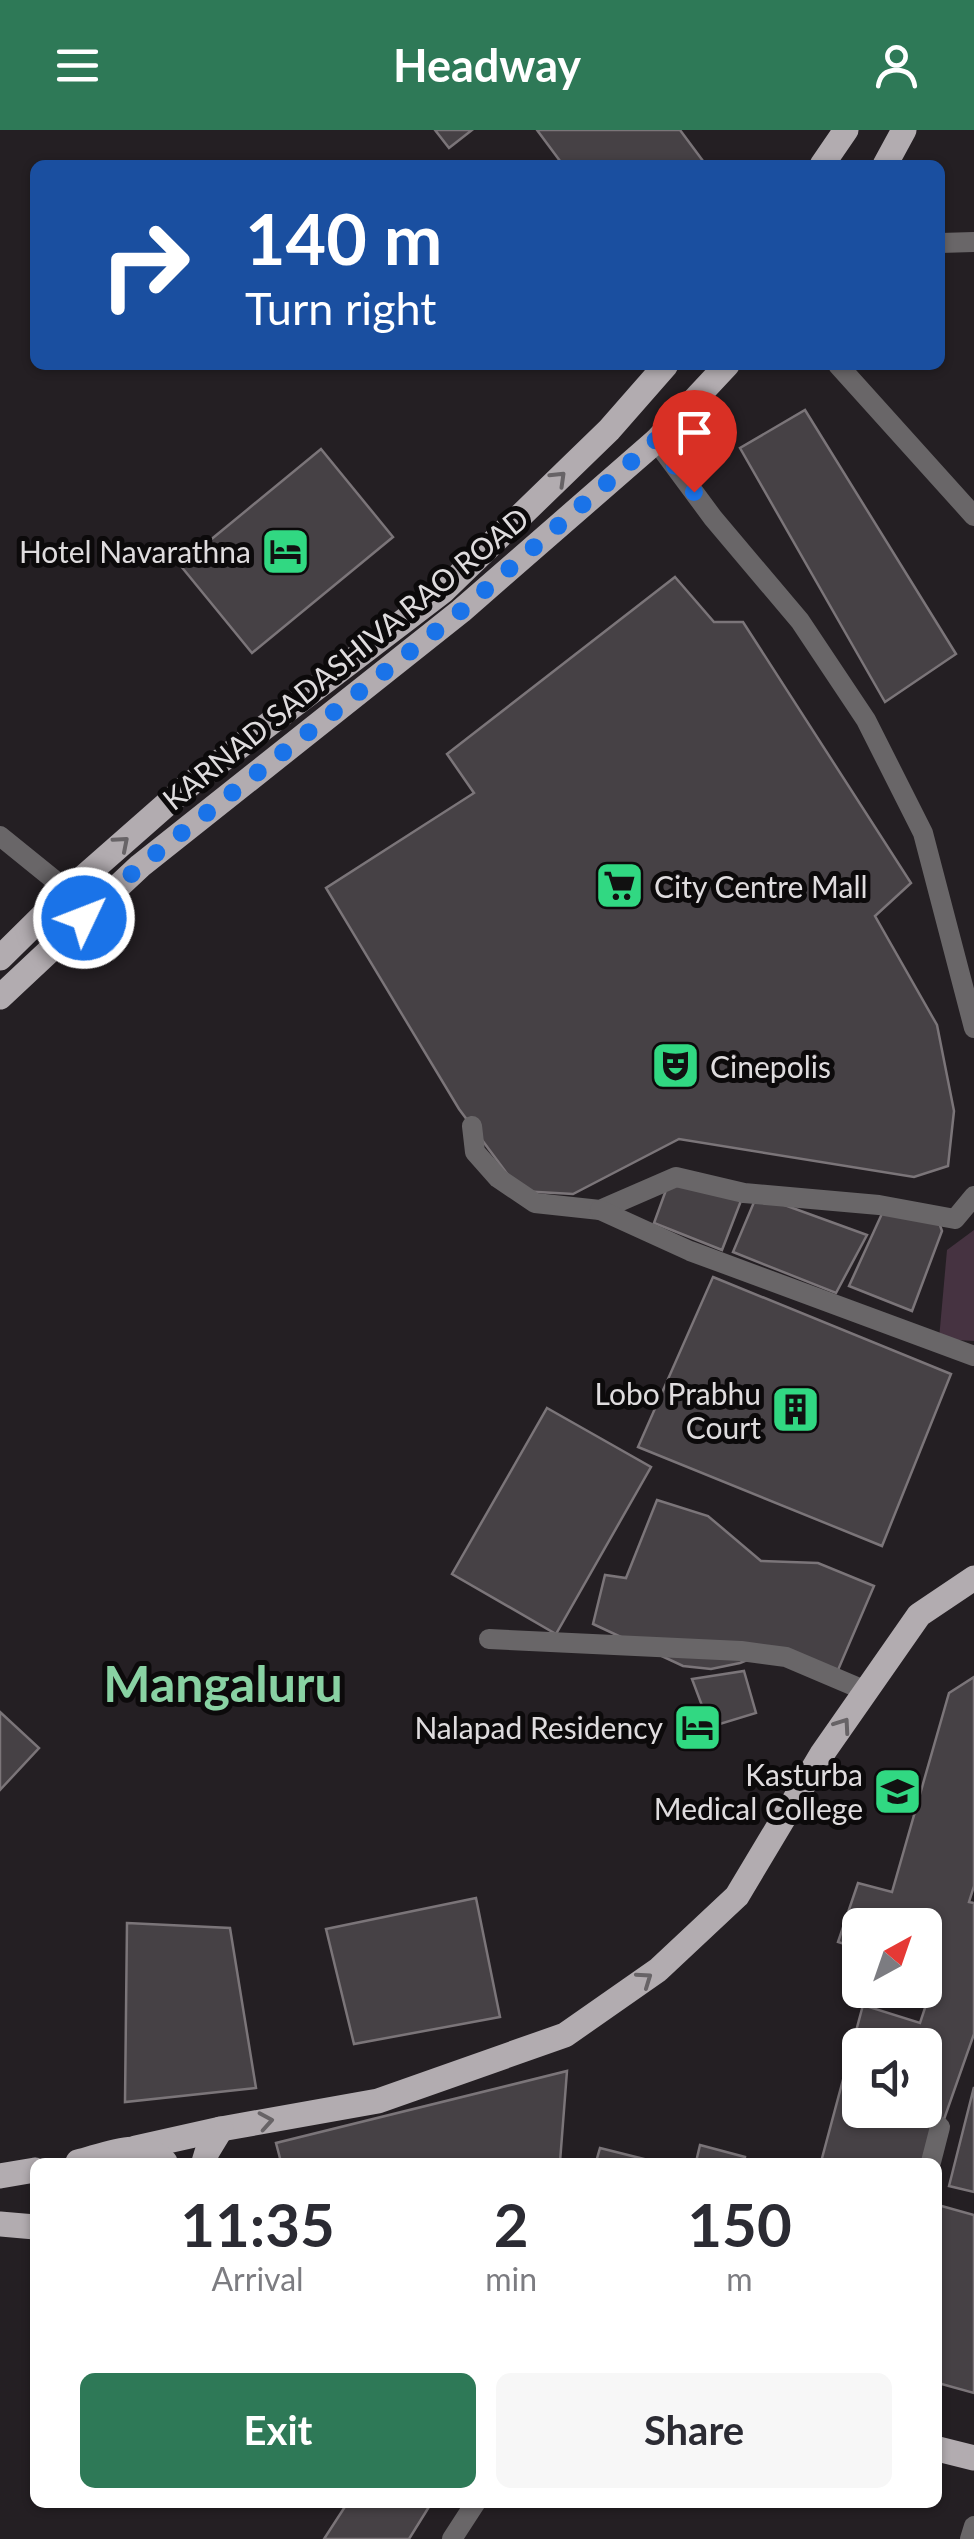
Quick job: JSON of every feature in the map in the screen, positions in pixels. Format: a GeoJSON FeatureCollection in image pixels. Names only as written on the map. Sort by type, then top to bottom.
{"type":"FeatureCollection","features":[{"type":"Feature","properties":{"kind":"main road"},"geometry":{"type":"LineString","coordinates":[[825,160],[846,130]]}},
{"type":"Feature","properties":{"kind":"main road"},"geometry":{"type":"LineString","coordinates":[[888,160],[904,130]]}},
{"type":"Feature","properties":{"kind":"main road"},"geometry":{"type":"LineString","coordinates":[[0,958],[68,891],[184,789],[443,591],[609,430],[662,370]]}},
{"type":"Feature","properties":{"kind":"main road","name":"KARNAD SADASHIVA RAO ROAD"},"geometry":{"type":"LineString","coordinates":[[0,997],[140,866],[461,611],[656,440],[723,370]]}},
{"type":"Feature","properties":{"kind":"main road"},"geometry":{"type":"LineString","coordinates":[[95,2158],[378,2102],[565,2034],[658,1970],[736,1896],[822,1754],[919,1614],[974,1578]]}},
{"type":"Feature","properties":{"kind":"main road"},"geometry":{"type":"LineString","coordinates":[[205,2158],[221,2130]]}},
{"type":"Feature","properties":{"kind":"main road"},"geometry":{"type":"LineString","coordinates":[[136,2148],[154,2152],[161,2158]]}},
{"type":"Feature","properties":{"kind":"main road"},"geometry":{"type":"LineString","coordinates":[[0,2176],[30,2171]]}},
{"type":"Feature","properties":{"kind":"main road"},"geometry":{"type":"LineString","coordinates":[[0,2224],[30,2227]]}},
{"type":"Feature","properties":{"kind":"main road"},"geometry":{"type":"LineString","coordinates":[[942,2449],[974,2458]]}},
{"type":"Feature","properties":{"kind":"street"},"geometry":{"type":"LineString","coordinates":[[945,243],[974,242]]}},
{"type":"Feature","properties":{"kind":"street"},"geometry":{"type":"LineString","coordinates":[[843,370],[974,516]]}},
{"type":"Feature","properties":{"kind":"street"},"geometry":{"type":"LineString","coordinates":[[656,440],[712,518],[800,620],[866,720],[923,833],[974,1028]]}},
{"type":"Feature","properties":{"kind":"street"},"geometry":{"type":"LineString","coordinates":[[0,836],[68,891]]}},
{"type":"Feature","properties":{"kind":"street"},"geometry":{"type":"LineString","coordinates":[[472,1126],[475,1152],[498,1178],[536,1203],[600,1210],[690,1251],[974,1356]]}},
{"type":"Feature","properties":{"kind":"street"},"geometry":{"type":"LineString","coordinates":[[600,1210],[676,1177],[744,1193],[879,1205],[955,1219],[974,1196]]}},
{"type":"Feature","properties":{"kind":"street"},"geometry":{"type":"LineString","coordinates":[[490,1638],[740,1651],[786,1657],[866,1691]]}},
{"type":"Feature","properties":{"kind":"street"},"geometry":{"type":"LineString","coordinates":[[932,2158],[940,2128]]}},
{"type":"Feature","properties":{"kind":"street"},"geometry":{"type":"LineString","coordinates":[[452,2539],[472,2508]]}},
{"type":"Feature","properties":{"kind":"street"},"geometry":{"type":"LineString","coordinates":[[970,2539],[974,2526]]}},
{"type":"Feature","properties":{"kind":"shaded area"},"geometry":{"type":"Polygon","coordinates":[[[974,1230],[974,1341],[939,1339],[947,1250],[974,1230]]]}},
{"type":"Feature","properties":{"kind":"building"},"geometry":{"type":"Polygon","coordinates":[[[435,130],[472,130],[449,148],[435,130]]]}},
{"type":"Feature","properties":{"kind":"building"},"geometry":{"type":"Polygon","coordinates":[[[537,130],[680,130],[702,160],[559,160],[537,130]]]}},
{"type":"Feature","properties":{"kind":"building"},"geometry":{"type":"Polygon","coordinates":[[[805,410],[956,654],[885,702],[740,448],[805,410]]]}},
{"type":"Feature","properties":{"kind":"building","name":"Hotel Navarathna"},"geometry":{"type":"Polygon","coordinates":[[[321,449],[393,537],[252,653],[180,565],[321,449]]]}},
{"type":"Feature","properties":{"kind":"building","name":"City Centre Mall"},"geometry":{"type":"Polygon","coordinates":[[[675,577],[714,622],[743,622],[911,883],[875,916],[937,1025],[954,1111],[948,1166],[914,1177],[679,1139],[573,1194],[520,1191],[459,1109],[326,888],[474,793],[447,754],[675,577]]]}},
{"type":"Feature","properties":{"kind":"building"},"geometry":{"type":"Polygon","coordinates":[[[670,1179],[744,1193],[722,1250],[654,1223],[670,1179]]]}},
{"type":"Feature","properties":{"kind":"building"},"geometry":{"type":"Polygon","coordinates":[[[757,1195],[867,1235],[836,1293],[733,1252],[757,1195]]]}},
{"type":"Feature","properties":{"kind":"building"},"geometry":{"type":"Polygon","coordinates":[[[885,1207],[935,1211],[942,1231],[912,1311],[849,1286],[885,1207]]]}},
{"type":"Feature","properties":{"kind":"building","name":"Lobo Prabhu Court"},"geometry":{"type":"Polygon","coordinates":[[[713,1277],[951,1374],[882,1546],[638,1447],[713,1277]]]}},
{"type":"Feature","properties":{"kind":"building"},"geometry":{"type":"Polygon","coordinates":[[[547,1408],[651,1467],[556,1634],[452,1574],[547,1408]]]}},
{"type":"Feature","properties":{"kind":"building"},"geometry":{"type":"Polygon","coordinates":[[[657,1500],[708,1516],[761,1561],[818,1563],[874,1586],[838,1670],[777,1648],[740,1663],[711,1669],[683,1666],[593,1624],[605,1575],[626,1578],[657,1500]]]}},
{"type":"Feature","properties":{"kind":"building"},"geometry":{"type":"Polygon","coordinates":[[[744,1671],[756,1713],[710,1727],[692,1679],[744,1671]]]}},
{"type":"Feature","properties":{"kind":"building"},"geometry":{"type":"Polygon","coordinates":[[[974,1677],[974,1886],[969,1902],[974,1903],[974,2034],[942,2125],[942,2028],[857,2028],[862,2008],[920,2023],[925,2008],[942,2008],[942,1908],[850,1908],[858,1883],[892,1892],[949,1693],[974,1677]]]}},
{"type":"Feature","properties":{"kind":"building"},"geometry":{"type":"Polygon","coordinates":[[[0,1712],[39,1748],[0,1790],[0,1712]]]}},
{"type":"Feature","properties":{"kind":"building"},"geometry":{"type":"Polygon","coordinates":[[[476,1898],[500,2017],[354,2044],[326,1929],[476,1898]]]}},
{"type":"Feature","properties":{"kind":"building"},"geometry":{"type":"Polygon","coordinates":[[[127,1923],[230,1928],[256,2088],[125,2102],[127,1923]]]}},
{"type":"Feature","properties":{"kind":"building"},"geometry":{"type":"Polygon","coordinates":[[[567,2071],[560,2158],[280,2158],[276,2143],[567,2071]]]}},
{"type":"Feature","properties":{"kind":"building"},"geometry":{"type":"Polygon","coordinates":[[[842,2084],[842,2128],[941,2128],[930,2158],[822,2158],[842,2084]]]}},
{"type":"Feature","properties":{"kind":"building"},"geometry":{"type":"Polygon","coordinates":[[[974,2087],[974,2192],[949,2186],[974,2087]]]}},
{"type":"Feature","properties":{"kind":"building"},"geometry":{"type":"Polygon","coordinates":[[[700,2145],[745,2157],[745,2158],[697,2158],[700,2145]]]}},
{"type":"Feature","properties":{"kind":"building"},"geometry":{"type":"Polygon","coordinates":[[[600,2148],[640,2158],[597,2158],[600,2148]]]}},
{"type":"Feature","properties":{"kind":"building"},"geometry":{"type":"Polygon","coordinates":[[[942,2206],[974,2215],[974,2393],[942,2384],[942,2206]]]}},
{"type":"Feature","properties":{"kind":"building"},"geometry":{"type":"Polygon","coordinates":[[[344,2508],[428,2508],[409,2539],[324,2539],[344,2508]]]}},
{"type":"Feature","properties":{"kind":"place","name":"Hotel Navarathna"},"geometry":{"type":"Point","coordinates":[286,551]}},
{"type":"Feature","properties":{"kind":"place","name":"City Centre Mall"},"geometry":{"type":"Point","coordinates":[619,886]}},
{"type":"Feature","properties":{"kind":"place","name":"Cinepolis"},"geometry":{"type":"Point","coordinates":[675,1066]}},
{"type":"Feature","properties":{"kind":"place","name":"Lobo Prabhu Court"},"geometry":{"type":"Point","coordinates":[796,1410]}},
{"type":"Feature","properties":{"kind":"place","name":"Nalapad Residency"},"geometry":{"type":"Point","coordinates":[698,1727]}},
{"type":"Feature","properties":{"kind":"place","name":"Kasturba Medical College"},"geometry":{"type":"Point","coordinates":[898,1791]}},
{"type":"Feature","properties":{"kind":"district","name":"Mangaluru"},"geometry":{"type":"Point","coordinates":[223,1683]}},
{"type":"Feature","properties":{"kind":"route"},"geometry":{"type":"LineString","coordinates":[[84,918],[140,866],[461,611],[656,440],[694,492]]}}]}
